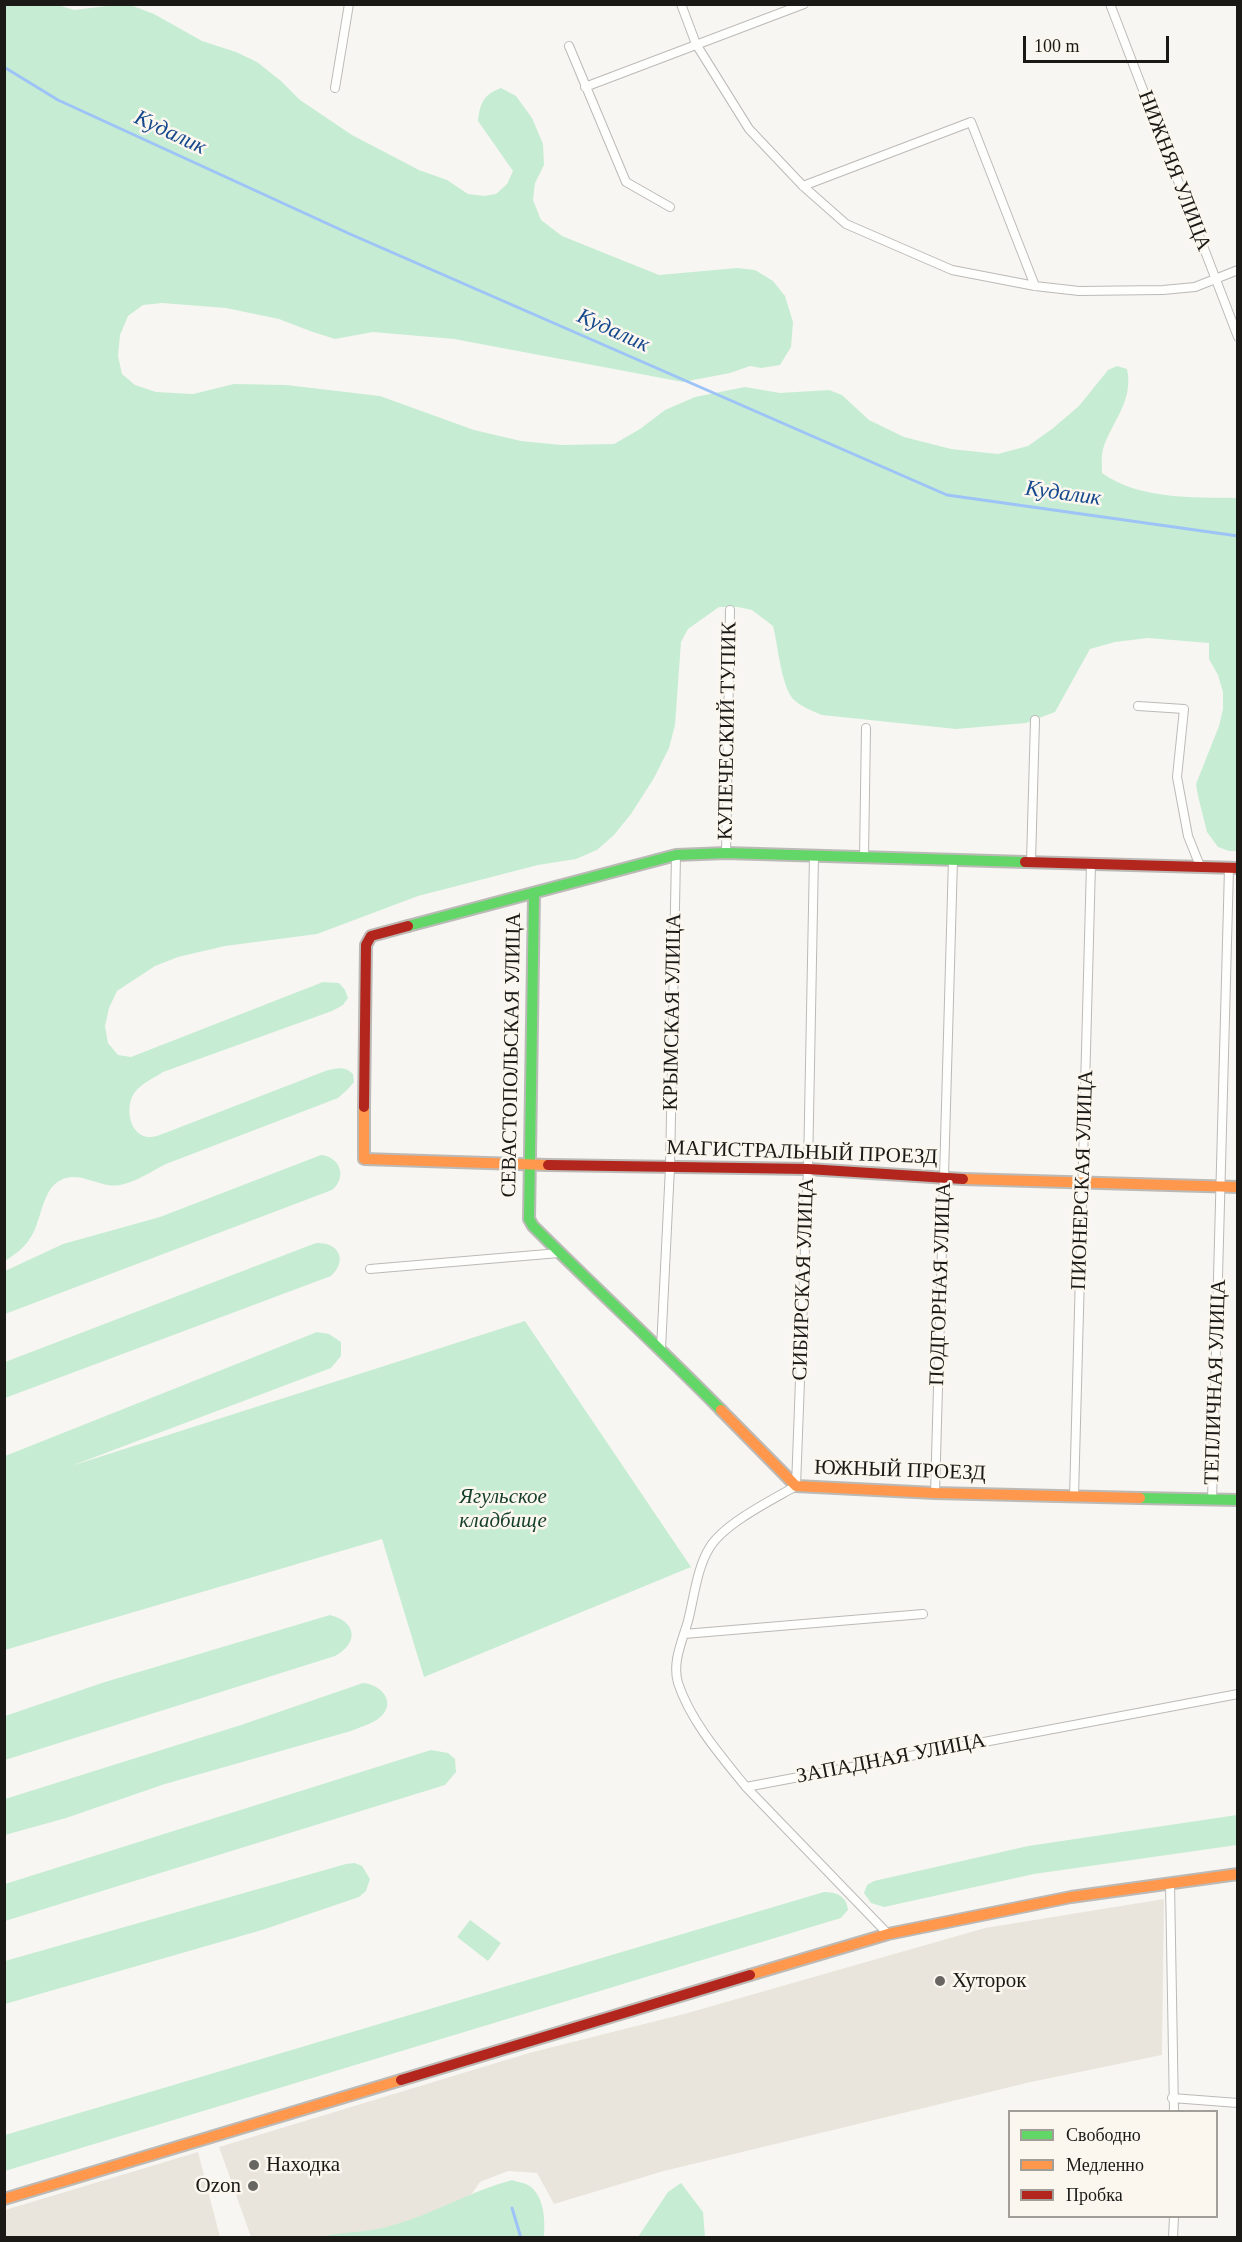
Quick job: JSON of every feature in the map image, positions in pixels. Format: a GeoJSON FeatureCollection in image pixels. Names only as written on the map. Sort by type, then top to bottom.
{"type":"FeatureCollection","features":[{"type":"Feature","properties":{"kind":"street"},"geometry":{"type":"LineString","coordinates":[[335,88],[349,4]]}},
{"type":"Feature","properties":{"kind":"street"},"geometry":{"type":"LineString","coordinates":[[681,4],[696,44],[749,129],[803,186],[846,224],[952,270],[1035,286],[1079,291],[1162,290],[1195,287],[1238,270]]}},
{"type":"Feature","properties":{"kind":"street"},"geometry":{"type":"LineString","coordinates":[[585,87],[804,4]]}},
{"type":"Feature","properties":{"kind":"street","name":"НИЖНЯЯ УЛИЦА"},"geometry":{"type":"LineString","coordinates":[[1110,4],[1238,337]]}},
{"type":"Feature","properties":{"kind":"street"},"geometry":{"type":"LineString","coordinates":[[569,46],[626,182],[670,207]]}},
{"type":"Feature","properties":{"kind":"street"},"geometry":{"type":"LineString","coordinates":[[803,186],[971,122],[1035,286]]}},
{"type":"Feature","properties":{"kind":"street","name":"КУПЕЧЕСКИЙ ТУПИК"},"geometry":{"type":"LineString","coordinates":[[726,853],[730,610]]}},
{"type":"Feature","properties":{"kind":"street"},"geometry":{"type":"LineString","coordinates":[[1138,706],[1184,709],[1177,777],[1188,836],[1200,866]]}},
{"type":"Feature","properties":{"kind":"street"},"geometry":{"type":"LineString","coordinates":[[1031,862],[1035,720]]}},
{"type":"Feature","properties":{"kind":"street"},"geometry":{"type":"LineString","coordinates":[[864,856],[866,728]]}},
{"type":"Feature","properties":{"kind":"street"},"geometry":{"type":"LineString","coordinates":[[534,893],[676,855],[726,853],[1233,868]]}},
{"type":"Feature","properties":{"kind":"street","name":"КРЫМСКАЯ УЛИЦА"},"geometry":{"type":"LineString","coordinates":[[661,1349],[670,1167],[676,855]]}},
{"type":"Feature","properties":{"kind":"street","name":"СИБИРСКАЯ УЛИЦА"},"geometry":{"type":"LineString","coordinates":[[796,1486],[808,1169],[814,856]]}},
{"type":"Feature","properties":{"kind":"street","name":"ПОДГОРНАЯ УЛИЦА"},"geometry":{"type":"LineString","coordinates":[[935,1492],[953,859]]}},
{"type":"Feature","properties":{"kind":"street","name":"ПИОНЕРСКАЯ УЛИЦА"},"geometry":{"type":"LineString","coordinates":[[1074,1497],[1091,864]]}},
{"type":"Feature","properties":{"kind":"street","name":"ТЕПЛИЧНАЯ УЛИЦА"},"geometry":{"type":"LineString","coordinates":[[1212,1500],[1233,868]]}},
{"type":"Feature","properties":{"kind":"street","name":"МАГИСТРАЛЬНЫЙ ПРОЕЗД"},"geometry":{"type":"LineString","coordinates":[[534,893],[369,938],[366,945],[363,1053],[364,1159],[528,1165],[808,1169],[944,1178],[1238,1187]]}},
{"type":"Feature","properties":{"kind":"street","name":"СЕВАСТОПОЛЬСКАЯ УЛИЦА"},"geometry":{"type":"LineString","coordinates":[[529,1219],[528,1165],[534,893]]}},
{"type":"Feature","properties":{"kind":"street","name":"ЮЖНЫЙ ПРОЕЗД"},"geometry":{"type":"LineString","coordinates":[[529,1219],[559,1253],[661,1349],[796,1486],[1074,1497],[1238,1500]]}},
{"type":"Feature","properties":{"kind":"street"},"geometry":{"type":"LineString","coordinates":[[370,1269],[559,1253]]}},
{"type":"Feature","properties":{"kind":"street"},"geometry":{"type":"LineString","coordinates":[[796,1486],[725,1531],[710,1547],[702,1566],[675,1666],[679,1685],[688,1707],[713,1745],[746,1787],[888,1934]]}},
{"type":"Feature","properties":{"kind":"street"},"geometry":{"type":"LineString","coordinates":[[684,1634],[923,1614]]}},
{"type":"Feature","properties":{"kind":"street","name":"ЗАПАДНАЯ УЛИЦА"},"geometry":{"type":"LineString","coordinates":[[746,1787],[1238,1694]]}},
{"type":"Feature","properties":{"kind":"street"},"geometry":{"type":"LineString","coordinates":[[4,2199],[888,1934],[1071,1897],[1238,1874]]}},
{"type":"Feature","properties":{"kind":"street"},"geometry":{"type":"LineString","coordinates":[[1170,1883],[1174,2110]]}},
{"type":"Feature","properties":{"kind":"street"},"geometry":{"type":"LineString","coordinates":[[1173,2098],[1238,2103]]}},
{"type":"Feature","properties":{"kind":"street"},"geometry":{"type":"LineString","coordinates":[[1173,2238],[1174,2218]]}},
{"type":"Feature","properties":{"kind":"shaded area"},"geometry":{"type":"Polygon","coordinates":[[[1164,1899],[1162,2055],[1031,2082],[664,2171],[554,2204],[537,2173],[508,2171],[480,2182],[442,2237],[251,2237],[219,2147],[529,2053],[684,2014],[985,1928],[1164,1899]]]}},
{"type":"Feature","properties":{"kind":"shaded area"},"geometry":{"type":"Polygon","coordinates":[[[198,2152],[220,2237],[5,2237],[5,2210],[198,2152]]]}},
{"type":"Feature","properties":{"kind":"green space"},"geometry":{"type":"Polygon","coordinates":[[[5,5],[58,5],[74,10],[115,5],[133,6],[154,14],[202,41],[236,52],[257,62],[300,100],[352,135],[419,170],[447,180],[468,194],[484,196],[496,194],[507,184],[513,171],[478,121],[484,100],[501,88],[516,96],[532,118],[543,144],[544,165],[535,183],[533,200],[541,220],[562,236],[659,275],[737,268],[755,270],[773,281],[785,296],[793,322],[791,347],[780,365],[761,368],[750,366],[730,373],[683,382],[454,339],[373,332],[335,339],[279,319],[226,308],[162,303],[143,305],[128,316],[120,335],[118,356],[122,374],[135,385],[156,392],[193,394],[234,384],[286,385],[380,396],[474,430],[521,441],[561,445],[614,444],[640,429],[665,410],[695,397],[745,387],[780,393],[829,390],[842,395],[869,420],[904,437],[951,449],[998,454],[1028,446],[1079,406],[1108,370],[1117,366],[1127,369],[1125,401],[1103,449],[1102,473],[1117,482],[1150,493],[1185,497],[1237,498],[1237,851],[1218,847],[1207,832],[1196,784],[1219,726],[1223,709],[1223,692],[1218,675],[1209,659],[1209,643],[1148,638],[1115,642],[1090,649],[1055,712],[1026,723],[956,729],[822,715],[806,708],[793,699],[789,693],[780,664],[773,626],[752,610],[719,607],[688,629],[681,642],[675,725],[669,748],[654,778],[631,814],[614,835],[597,850],[576,859],[538,865],[418,896],[317,934],[225,946],[178,957],[155,966],[117,991],[109,1008],[105,1026],[108,1043],[118,1055],[131,1057],[323,982],[339,983],[348,998],[343,1005],[332,1011],[163,1072],[145,1083],[135,1092],[129,1113],[133,1127],[144,1136],[158,1135],[328,1070],[338,1068],[347,1070],[353,1074],[354,1082],[338,1098],[166,1164],[126,1184],[113,1186],[75,1177],[61,1180],[49,1191],[29,1240],[5,1261],[5,5]]]}},
{"type":"Feature","properties":{"kind":"green space"},"geometry":{"type":"Polygon","coordinates":[[[321,1155],[333,1160],[340,1169],[339,1180],[332,1190],[5,1314],[5,1271],[63,1244],[160,1217],[321,1155]]]}},
{"type":"Feature","properties":{"kind":"green space"},"geometry":{"type":"Polygon","coordinates":[[[316,1243],[330,1245],[338,1253],[339,1264],[331,1276],[5,1398],[5,1362],[316,1243]]]}},
{"type":"Feature","properties":{"kind":"green space","name":"Ягульское кладбище"},"geometry":{"type":"Polygon","coordinates":[[[525,1321],[691,1567],[424,1677],[382,1539],[5,1650],[5,1456],[317,1332],[329,1334],[341,1342],[341,1356],[331,1368],[71,1466],[525,1321]]]}},
{"type":"Feature","properties":{"kind":"green space"},"geometry":{"type":"Polygon","coordinates":[[[330,1615],[346,1623],[352,1633],[348,1645],[335,1656],[5,1760],[5,1716],[105,1682],[330,1615]]]}},
{"type":"Feature","properties":{"kind":"green space"},"geometry":{"type":"Polygon","coordinates":[[[363,1683],[377,1687],[386,1696],[387,1702],[384,1713],[369,1724],[165,1784],[66,1818],[5,1835],[5,1799],[241,1725],[363,1683]]]}},
{"type":"Feature","properties":{"kind":"green space"},"geometry":{"type":"Polygon","coordinates":[[[431,1750],[448,1753],[455,1759],[456,1772],[445,1785],[5,1921],[5,1884],[431,1750]]]}},
{"type":"Feature","properties":{"kind":"green space"},"geometry":{"type":"Polygon","coordinates":[[[1237,1815],[1237,1845],[1034,1874],[884,1907],[871,1903],[864,1893],[867,1885],[874,1881],[1028,1846],[1237,1815]]]}},
{"type":"Feature","properties":{"kind":"green space"},"geometry":{"type":"Polygon","coordinates":[[[355,1863],[362,1866],[370,1879],[366,1891],[359,1897],[262,1930],[5,2004],[5,1961],[355,1863]]]}},
{"type":"Feature","properties":{"kind":"green space"},"geometry":{"type":"Polygon","coordinates":[[[824,1892],[837,1894],[846,1901],[848,1910],[841,1918],[5,2171],[5,2135],[824,1892]]]}},
{"type":"Feature","properties":{"kind":"green space"},"geometry":{"type":"Polygon","coordinates":[[[470,1920],[501,1943],[488,1961],[457,1937],[470,1920]]]}},
{"type":"Feature","properties":{"kind":"green space"},"geometry":{"type":"Polygon","coordinates":[[[512,2180],[529,2186],[536,2192],[542,2204],[544,2237],[321,2237],[390,2226],[512,2180]]]}},
{"type":"Feature","properties":{"kind":"green space"},"geometry":{"type":"Polygon","coordinates":[[[681,2183],[703,2212],[705,2237],[638,2237],[668,2192],[681,2183]]]}},
{"type":"Feature","properties":{"kind":"waterway","name":"Кудалик"},"geometry":{"type":"LineString","coordinates":[[4,67],[58,100],[350,234],[947,495],[1238,536]]}},
{"type":"Feature","properties":{"kind":"waterway"},"geometry":{"type":"LineString","coordinates":[[512,2208],[521,2238]]}},
{"type":"Feature","properties":{"kind":"traffic: fast"},"geometry":{"type":"LineString","coordinates":[[408,926],[676,855],[726,853],[1025,862]]}},
{"type":"Feature","properties":{"kind":"traffic: fast"},"geometry":{"type":"LineString","coordinates":[[534,893],[529,1219],[533,1226],[721,1410]]}},
{"type":"Feature","properties":{"kind":"traffic: fast"},"geometry":{"type":"LineString","coordinates":[[1140,1498],[1238,1500]]}},
{"type":"Feature","properties":{"kind":"traffic: slow"},"geometry":{"type":"LineString","coordinates":[[364,1107],[364,1159],[548,1165]]}},
{"type":"Feature","properties":{"kind":"traffic: slow"},"geometry":{"type":"LineString","coordinates":[[963,1179],[1238,1187]]}},
{"type":"Feature","properties":{"kind":"traffic: slow"},"geometry":{"type":"LineString","coordinates":[[721,1410],[796,1486],[935,1493],[1140,1498]]}},
{"type":"Feature","properties":{"kind":"traffic: slow"},"geometry":{"type":"LineString","coordinates":[[750,1975],[888,1934],[1071,1897],[1238,1874]]}},
{"type":"Feature","properties":{"kind":"traffic: slow"},"geometry":{"type":"LineString","coordinates":[[4,2199],[401,2080]]}},
{"type":"Feature","properties":{"kind":"traffic: jam"},"geometry":{"type":"LineString","coordinates":[[1025,862],[1238,868]]}},
{"type":"Feature","properties":{"kind":"traffic: jam"},"geometry":{"type":"LineString","coordinates":[[364,1107],[366,945],[371,936],[408,926]]}},
{"type":"Feature","properties":{"kind":"traffic: jam"},"geometry":{"type":"LineString","coordinates":[[548,1165],[808,1169],[963,1179]]}},
{"type":"Feature","properties":{"kind":"traffic: jam"},"geometry":{"type":"LineString","coordinates":[[401,2080],[750,1975]]}},
{"type":"Feature","properties":{"kind":"place","name":"Хуторок"},"geometry":{"type":"Point","coordinates":[940,1981]}},
{"type":"Feature","properties":{"kind":"place","name":"Находка"},"geometry":{"type":"Point","coordinates":[254,2165]}},
{"type":"Feature","properties":{"kind":"place","name":"Ozon"},"geometry":{"type":"Point","coordinates":[253,2186]}}]}
